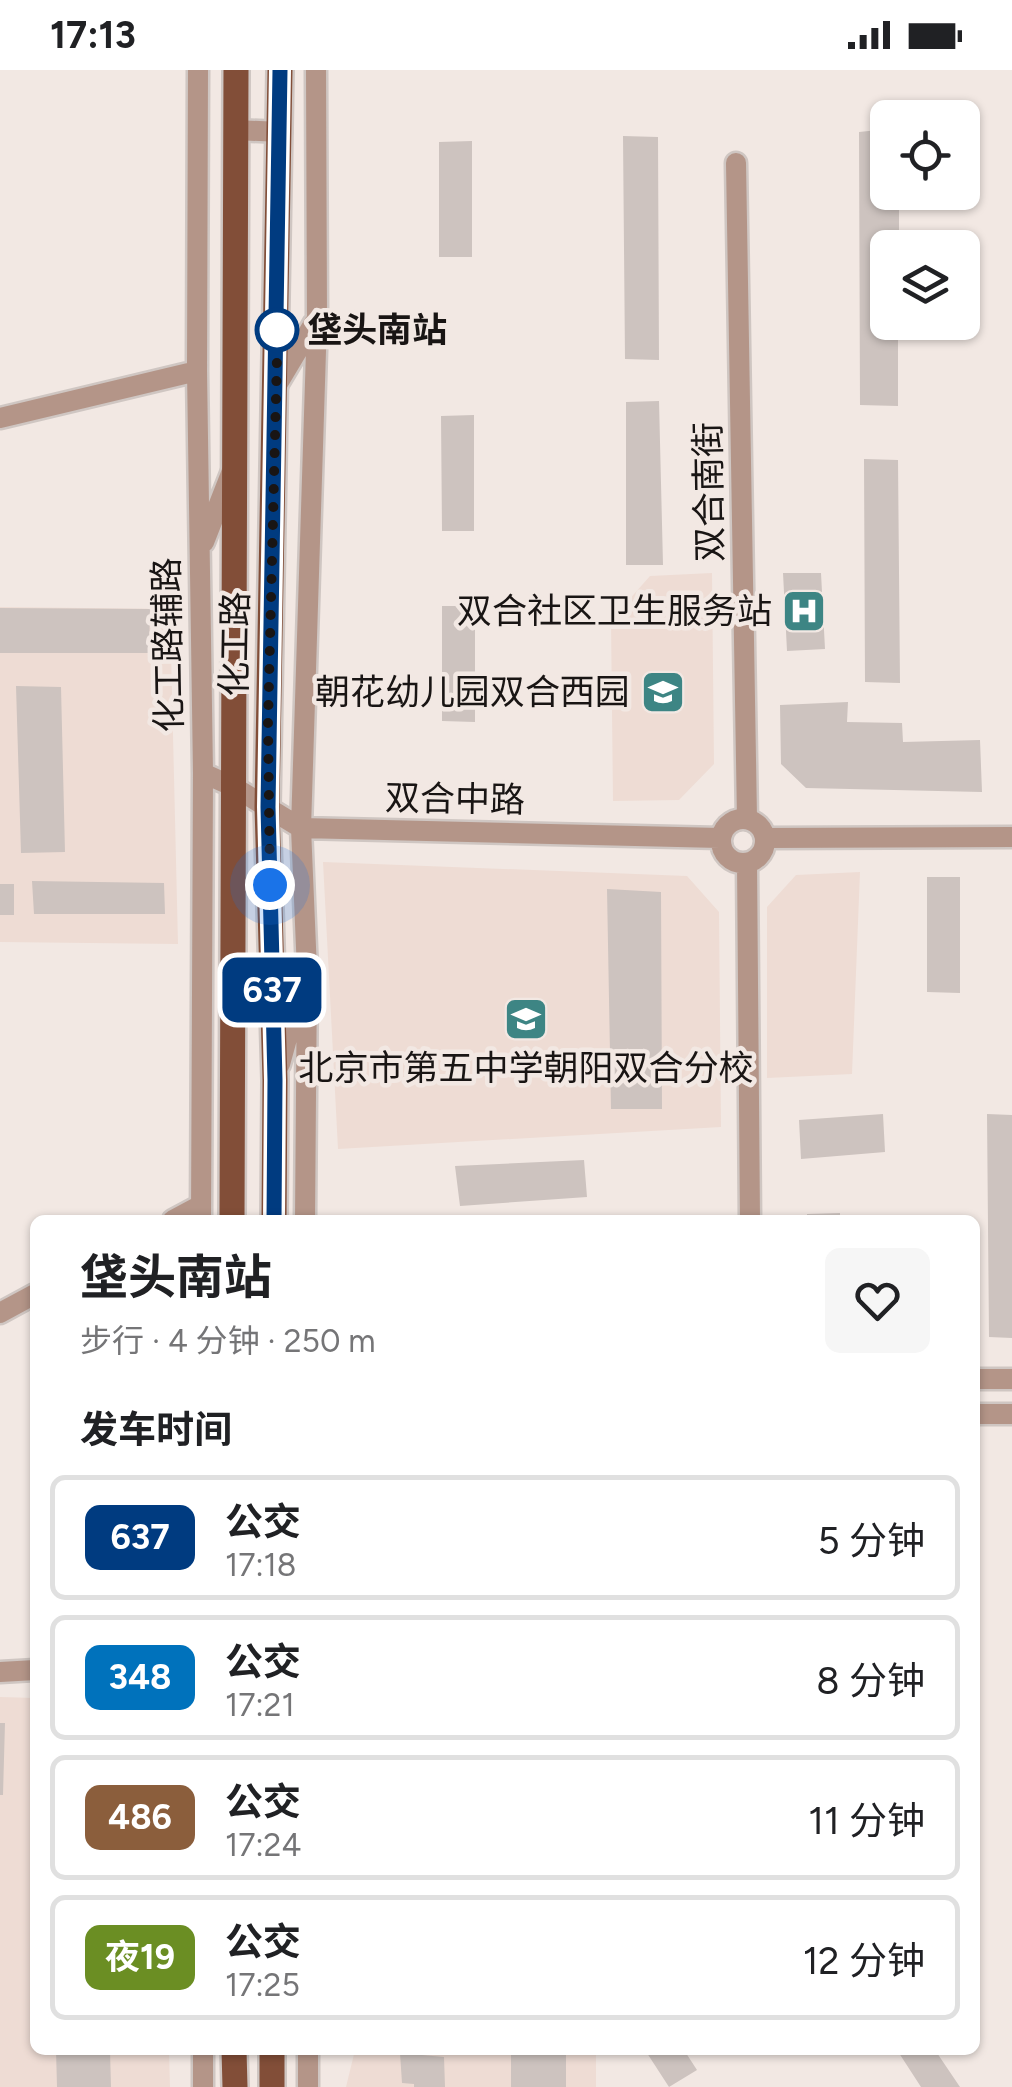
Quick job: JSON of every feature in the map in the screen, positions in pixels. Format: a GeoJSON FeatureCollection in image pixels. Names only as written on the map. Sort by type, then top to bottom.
{"type":"FeatureCollection","features":[{"type":"Feature","properties":{"kind":"main road","name":"化工路"},"geometry":{"type":"LineString","coordinates":[[232,1215],[236,70]]}},
{"type":"Feature","properties":{"kind":"main road","name":"化工路"},"geometry":{"type":"LineString","coordinates":[[274,1215],[268,807],[280,70]]}},
{"type":"Feature","properties":{"kind":"main road"},"geometry":{"type":"LineString","coordinates":[[234,2055],[234,2087]]}},
{"type":"Feature","properties":{"kind":"main road"},"geometry":{"type":"LineString","coordinates":[[272,2055],[272,2087]]}},
{"type":"Feature","properties":{"kind":"street","name":"化工路辅路"},"geometry":{"type":"LineString","coordinates":[[198,70],[203,773],[201,1212]]}},
{"type":"Feature","properties":{"kind":"street"},"geometry":{"type":"LineString","coordinates":[[305,1215],[306,970],[301,828],[316,319],[316,70]]}},
{"type":"Feature","properties":{"kind":"street"},"geometry":{"type":"LineString","coordinates":[[236,130],[281,132]]}},
{"type":"Feature","properties":{"kind":"street","name":"双合南街"},"geometry":{"type":"LineString","coordinates":[[736,163],[746,819]]}},
{"type":"Feature","properties":{"kind":"street"},"geometry":{"type":"LineString","coordinates":[[276,385],[316,319]]}},
{"type":"Feature","properties":{"kind":"street"},"geometry":{"type":"LineString","coordinates":[[0,418],[198,371]]}},
{"type":"Feature","properties":{"kind":"street"},"geometry":{"type":"LineString","coordinates":[[200,554],[234,464]]}},
{"type":"Feature","properties":{"kind":"street"},"geometry":{"type":"LineString","coordinates":[[203,773],[301,828]]}},
{"type":"Feature","properties":{"kind":"street"},"geometry":{"type":"LineString","coordinates":[[746,819],[759,826],[765,838],[759,857],[747,863],[727,858],[720,838],[727,825],[746,819]]}},
{"type":"Feature","properties":{"kind":"street","name":"双合中路"},"geometry":{"type":"LineString","coordinates":[[301,828],[720,838]]}},
{"type":"Feature","properties":{"kind":"street"},"geometry":{"type":"LineString","coordinates":[[765,838],[1012,837]]}},
{"type":"Feature","properties":{"kind":"street"},"geometry":{"type":"LineString","coordinates":[[747,863],[750,1215]]}},
{"type":"Feature","properties":{"kind":"street"},"geometry":{"type":"LineString","coordinates":[[275,1080],[306,970]]}},
{"type":"Feature","properties":{"kind":"street"},"geometry":{"type":"LineString","coordinates":[[0,1313],[30,1297]]}},
{"type":"Feature","properties":{"kind":"street"},"geometry":{"type":"LineString","coordinates":[[980,1379],[1012,1380]]}},
{"type":"Feature","properties":{"kind":"street"},"geometry":{"type":"LineString","coordinates":[[980,1414],[1012,1414]]}},
{"type":"Feature","properties":{"kind":"street"},"geometry":{"type":"LineString","coordinates":[[0,1672],[30,1670]]}},
{"type":"Feature","properties":{"kind":"street"},"geometry":{"type":"LineString","coordinates":[[203,2055],[203,2087]]}},
{"type":"Feature","properties":{"kind":"street"},"geometry":{"type":"LineString","coordinates":[[308,2055],[308,2087]]}},
{"type":"Feature","properties":{"kind":"shaded area","name":"朝花幼儿园双合西园"},"geometry":{"type":"Polygon","coordinates":[[[712,573],[714,764],[679,800],[613,801],[611,620],[650,576],[712,573]]]}},
{"type":"Feature","properties":{"kind":"shaded area"},"geometry":{"type":"Polygon","coordinates":[[[0,607],[170,609],[178,944],[0,942],[0,607]]]}},
{"type":"Feature","properties":{"kind":"shaded area","name":"北京市第五中学朝阳双合分校"},"geometry":{"type":"Polygon","coordinates":[[[323,862],[687,876],[719,912],[721,1127],[338,1149],[323,862]]]}},
{"type":"Feature","properties":{"kind":"shaded area"},"geometry":{"type":"Polygon","coordinates":[[[860,872],[852,1074],[767,1078],[767,907],[796,875],[860,872]]]}},
{"type":"Feature","properties":{"kind":"shaded area"},"geometry":{"type":"Polygon","coordinates":[[[0,1697],[30,1698],[30,2055],[169,2055],[170,2087],[0,2087],[0,1697]]]}},
{"type":"Feature","properties":{"kind":"shaded area"},"geometry":{"type":"Polygon","coordinates":[[[354,2055],[596,2055],[596,2087],[346,2087],[354,2055]]]}},
{"type":"Feature","properties":{"kind":"building"},"geometry":{"type":"Polygon","coordinates":[[[870,131],[870,210],[899,210],[899,230],[870,230],[870,340],[898,340],[898,406],[860,405],[859,132],[870,131]]]}},
{"type":"Feature","properties":{"kind":"building"},"geometry":{"type":"Polygon","coordinates":[[[623,136],[658,137],[659,360],[625,359],[623,136]]]}},
{"type":"Feature","properties":{"kind":"building"},"geometry":{"type":"Polygon","coordinates":[[[472,141],[472,257],[439,257],[439,142],[472,141]]]}},
{"type":"Feature","properties":{"kind":"building"},"geometry":{"type":"Polygon","coordinates":[[[659,401],[663,565],[626,565],[626,402],[659,401]]]}},
{"type":"Feature","properties":{"kind":"building"},"geometry":{"type":"Polygon","coordinates":[[[474,415],[474,531],[442,531],[441,416],[474,415]]]}},
{"type":"Feature","properties":{"kind":"building"},"geometry":{"type":"Polygon","coordinates":[[[864,459],[898,460],[900,683],[865,682],[864,459]]]}},
{"type":"Feature","properties":{"kind":"building","name":"双合社区卫生服务站"},"geometry":{"type":"Polygon","coordinates":[[[783,573],[821,573],[825,649],[787,651],[783,573]]]}},
{"type":"Feature","properties":{"kind":"building"},"geometry":{"type":"Polygon","coordinates":[[[442,606],[475,606],[475,722],[442,721],[442,606]]]}},
{"type":"Feature","properties":{"kind":"building"},"geometry":{"type":"Polygon","coordinates":[[[0,608],[150,609],[149,653],[0,653],[0,608]]]}},
{"type":"Feature","properties":{"kind":"building"},"geometry":{"type":"Polygon","coordinates":[[[16,686],[61,687],[65,852],[21,853],[16,686]]]}},
{"type":"Feature","properties":{"kind":"building"},"geometry":{"type":"Polygon","coordinates":[[[848,702],[847,722],[902,723],[903,742],[980,740],[982,792],[806,788],[781,764],[780,705],[848,702]]]}},
{"type":"Feature","properties":{"kind":"building"},"geometry":{"type":"Polygon","coordinates":[[[927,877],[960,877],[960,993],[927,992],[927,877]]]}},
{"type":"Feature","properties":{"kind":"building"},"geometry":{"type":"Polygon","coordinates":[[[32,881],[164,883],[165,914],[34,914],[32,881]]]}},
{"type":"Feature","properties":{"kind":"building"},"geometry":{"type":"Polygon","coordinates":[[[0,884],[14,884],[14,915],[0,915],[0,884]]]}},
{"type":"Feature","properties":{"kind":"building"},"geometry":{"type":"Polygon","coordinates":[[[607,889],[661,892],[662,1109],[611,1109],[607,889]]]}},
{"type":"Feature","properties":{"kind":"building"},"geometry":{"type":"Polygon","coordinates":[[[883,1114],[885,1152],[801,1159],[799,1120],[883,1114]]]}},
{"type":"Feature","properties":{"kind":"building"},"geometry":{"type":"Polygon","coordinates":[[[987,1114],[1012,1115],[1012,1338],[989,1337],[987,1114]]]}},
{"type":"Feature","properties":{"kind":"building"},"geometry":{"type":"Polygon","coordinates":[[[584,1160],[587,1197],[460,1206],[455,1166],[584,1160]]]}},
{"type":"Feature","properties":{"kind":"building"},"geometry":{"type":"Polygon","coordinates":[[[0,1723],[5,1723],[3,1795],[0,1795],[0,1723]]]}},
{"type":"Feature","properties":{"kind":"building"},"geometry":{"type":"Polygon","coordinates":[[[56,2055],[110,2055],[111,2087],[57,2087],[56,2055]]]}},
{"type":"Feature","properties":{"kind":"building"},"geometry":{"type":"Polygon","coordinates":[[[400,2055],[444,2057],[445,2087],[402,2083],[400,2055]]]}},
{"type":"Feature","properties":{"kind":"building"},"geometry":{"type":"Polygon","coordinates":[[[511,2055],[566,2055],[566,2087],[511,2087],[511,2055]]]}},
{"type":"Feature","properties":{"kind":"building"},"geometry":{"type":"Polygon","coordinates":[[[648,2055],[687,2055],[697,2070],[669,2087],[648,2055]]]}},
{"type":"Feature","properties":{"kind":"building"},"geometry":{"type":"Polygon","coordinates":[[[900,2055],[938,2055],[960,2087],[921,2087],[900,2055]]]}},
{"type":"Feature","properties":{"kind":"bus line","name":"637"},"geometry":{"type":"LineString","coordinates":[[274,1215],[268,807],[280,70]]}},
{"type":"Feature","properties":{"kind":"place","name":"垡头南站"},"geometry":{"type":"Point","coordinates":[277,330]}},
{"type":"Feature","properties":{"kind":"place","name":"双合社区卫生服务站"},"geometry":{"type":"Point","coordinates":[804,611]}},
{"type":"Feature","properties":{"kind":"place","name":"朝花幼儿园双合西园"},"geometry":{"type":"Point","coordinates":[663,692]}},
{"type":"Feature","properties":{"kind":"place","name":"北京市第五中学朝阳双合分校"},"geometry":{"type":"Point","coordinates":[526,1019]}},
{"type":"Feature","properties":{"kind":"route"},"geometry":{"type":"LineString","coordinates":[[270,885],[268,723],[278,315],[277,330]]}}]}
